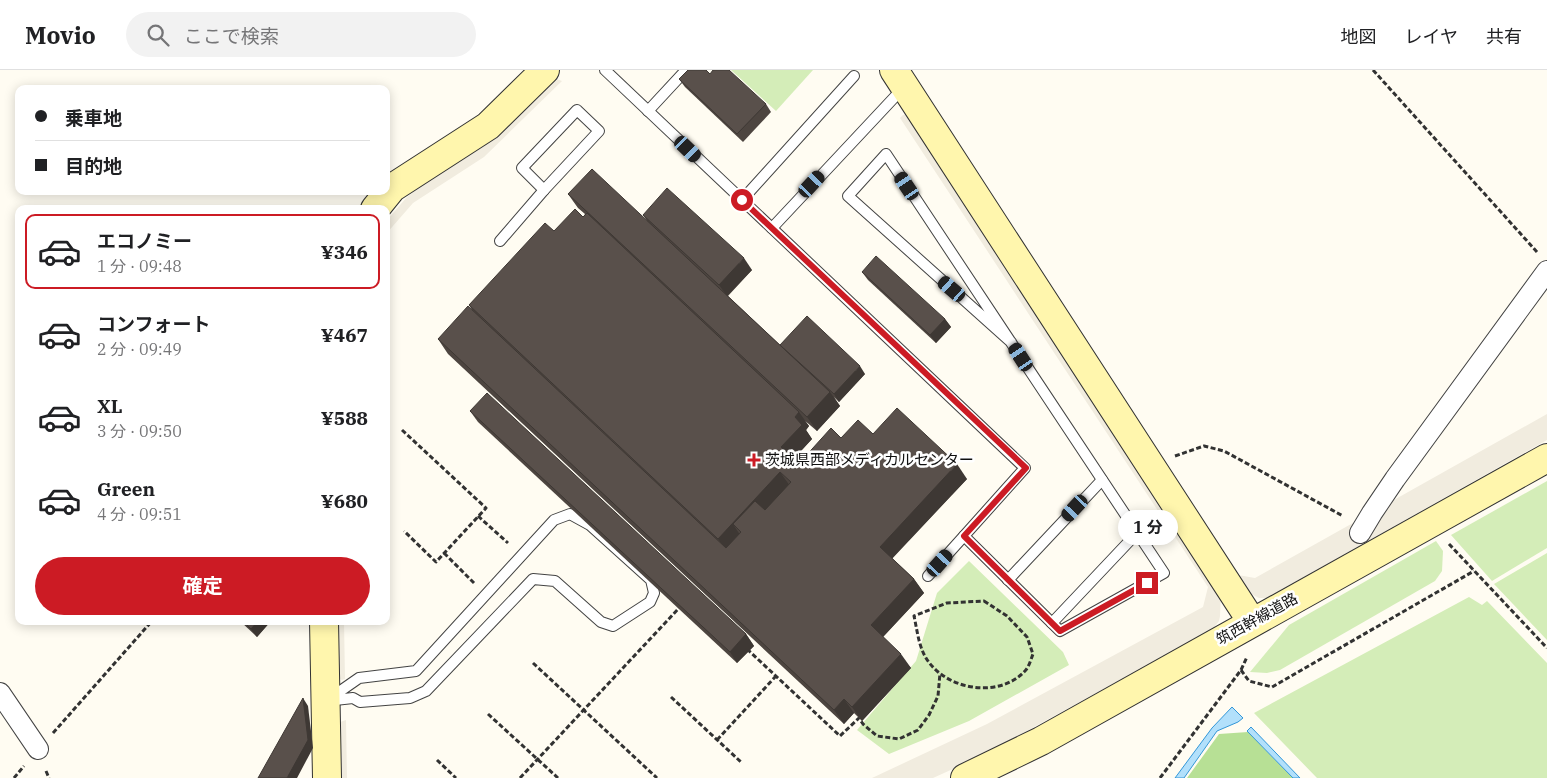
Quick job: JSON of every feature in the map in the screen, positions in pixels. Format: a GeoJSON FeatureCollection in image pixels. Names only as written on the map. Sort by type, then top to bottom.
{"type":"FeatureCollection","features":[{"type":"Feature","properties":{"kind":"street"},"geometry":{"type":"LineString","coordinates":[[390,190],[488,126],[545,70]]}},
{"type":"Feature","properties":{"kind":"street"},"geometry":{"type":"LineString","coordinates":[[900,78],[1252,622]]}},
{"type":"Feature","properties":{"kind":"street"},"geometry":{"type":"LineString","coordinates":[[378,205],[386,195]]}},
{"type":"Feature","properties":{"kind":"street"},"geometry":{"type":"LineString","coordinates":[[1362,530],[1544,263]]}},
{"type":"Feature","properties":{"kind":"street","name":"筑西幹線道路"},"geometry":{"type":"LineString","coordinates":[[965,778],[1040,740],[1547,458]]}},
{"type":"Feature","properties":{"kind":"street"},"geometry":{"type":"LineString","coordinates":[[324,625],[327,778]]}},
{"type":"Feature","properties":{"kind":"street"},"geometry":{"type":"LineString","coordinates":[[0,694],[38,749]]}},
{"type":"Feature","properties":{"kind":"lane"},"geometry":{"type":"LineString","coordinates":[[605,70],[1026,468],[928,576]]}},
{"type":"Feature","properties":{"kind":"lane"},"geometry":{"type":"LineString","coordinates":[[614,79],[622,70]]}},
{"type":"Feature","properties":{"kind":"lane"},"geometry":{"type":"LineString","coordinates":[[648,111],[686,70]]}},
{"type":"Feature","properties":{"kind":"lane"},"geometry":{"type":"LineString","coordinates":[[742,200],[854,76]]}},
{"type":"Feature","properties":{"kind":"lane"},"geometry":{"type":"LineString","coordinates":[[772,228],[900,78]]}},
{"type":"Feature","properties":{"kind":"lane"},"geometry":{"type":"LineString","coordinates":[[500,241],[599,131],[577,110],[522,168],[544,190]]}},
{"type":"Feature","properties":{"kind":"lane"},"geometry":{"type":"LineString","coordinates":[[964,536],[1060,631],[1164,573],[1138,533],[886,154],[848,196],[1011,342]]}},
{"type":"Feature","properties":{"kind":"lane"},"geometry":{"type":"LineString","coordinates":[[1008,580],[1102,480]]}},
{"type":"Feature","properties":{"kind":"lane"},"geometry":{"type":"LineString","coordinates":[[570,514],[590,525],[651,580],[654,593],[650,602],[613,626],[601,622],[555,581],[533,579],[426,691],[410,698],[360,702],[353,698],[326,701],[359,678],[416,671],[554,520],[570,514]]}},
{"type":"Feature","properties":{"kind":"lane"},"geometry":{"type":"LineString","coordinates":[[1052,623],[1138,533]]}},
{"type":"Feature","properties":{"kind":"path"},"geometry":{"type":"LineString","coordinates":[[1373,70],[1544,263]]}},
{"type":"Feature","properties":{"kind":"path"},"geometry":{"type":"LineString","coordinates":[[402,430],[486,508],[436,562],[404,532]]}},
{"type":"Feature","properties":{"kind":"path"},"geometry":{"type":"LineString","coordinates":[[1172,458],[1204,446],[1224,451],[1362,530]]}},
{"type":"Feature","properties":{"kind":"path"},"geometry":{"type":"LineString","coordinates":[[1430,524],[1547,648]]}},
{"type":"Feature","properties":{"kind":"path"},"geometry":{"type":"LineString","coordinates":[[444,553],[477,586]]}},
{"type":"Feature","properties":{"kind":"path"},"geometry":{"type":"LineString","coordinates":[[1241,670],[1249,681],[1272,687],[1474,571]]}},
{"type":"Feature","properties":{"kind":"path"},"geometry":{"type":"LineString","coordinates":[[984,602],[1007,616],[1027,637],[1033,654],[1026,670],[1008,683],[988,688],[965,686],[947,679],[940,673],[932,667],[922,651],[914,616],[947,603],[984,602]]}},
{"type":"Feature","properties":{"kind":"path"},"geometry":{"type":"LineString","coordinates":[[520,778],[684,603]]}},
{"type":"Feature","properties":{"kind":"path"},"geometry":{"type":"LineString","coordinates":[[38,749],[148,625]]}},
{"type":"Feature","properties":{"kind":"path"},"geometry":{"type":"LineString","coordinates":[[740,643],[840,736],[859,718],[877,736],[899,739],[918,730],[929,715],[938,696],[940,673]]}},
{"type":"Feature","properties":{"kind":"path"},"geometry":{"type":"LineString","coordinates":[[1160,778],[1241,670],[1250,651]]}},
{"type":"Feature","properties":{"kind":"path"},"geometry":{"type":"LineString","coordinates":[[533,663],[657,778]]}},
{"type":"Feature","properties":{"kind":"path"},"geometry":{"type":"LineString","coordinates":[[716,740],[776,676]]}},
{"type":"Feature","properties":{"kind":"path"},"geometry":{"type":"LineString","coordinates":[[671,697],[742,763]]}},
{"type":"Feature","properties":{"kind":"path"},"geometry":{"type":"LineString","coordinates":[[488,714],[558,778]]}},
{"type":"Feature","properties":{"kind":"path"},"geometry":{"type":"LineString","coordinates":[[437,760],[456,778]]}},
{"type":"Feature","properties":{"kind":"green space"},"geometry":{"type":"Polygon","coordinates":[[[731,70],[813,70],[776,111],[731,70]]]}},
{"type":"Feature","properties":{"kind":"green space"},"geometry":{"type":"Polygon","coordinates":[[[1547,481],[1547,548],[1492,581],[1451,535],[1547,481]]]}},
{"type":"Feature","properties":{"kind":"green space"},"geometry":{"type":"Polygon","coordinates":[[[1436,541],[1443,551],[1442,571],[1435,581],[1280,670],[1267,673],[1250,672],[1289,625],[1436,541]]]}},
{"type":"Feature","properties":{"kind":"green space"},"geometry":{"type":"Polygon","coordinates":[[[1547,553],[1547,640],[1494,584],[1547,553]]]}},
{"type":"Feature","properties":{"kind":"green space"},"geometry":{"type":"Polygon","coordinates":[[[969,561],[1063,652],[1069,665],[969,721],[889,754],[857,730],[916,661],[937,593],[969,561]]]}},
{"type":"Feature","properties":{"kind":"green space"},"geometry":{"type":"Polygon","coordinates":[[[1469,597],[1482,605],[1487,601],[1547,663],[1547,778],[1317,778],[1254,713],[1469,597]]]}},
{"type":"Feature","properties":{"kind":"green space"},"geometry":{"type":"Polygon","coordinates":[[[1248,732],[1293,778],[1187,778],[1219,734],[1248,732]]]}},
{"type":"Feature","properties":{"kind":"shaded area"},"geometry":{"type":"Polygon","coordinates":[[[554,78],[562,81],[484,157],[413,203],[390,229],[390,216],[407,197],[483,147],[554,78]]]}},
{"type":"Feature","properties":{"kind":"shaded area"},"geometry":{"type":"Polygon","coordinates":[[[906,114],[1065,357],[1221,590],[1220,616],[1219,621],[1212,630],[975,759],[933,778],[872,778],[987,724],[1203,607],[1208,587],[900,118],[906,114]]]}},
{"type":"Feature","properties":{"kind":"shaded area"},"geometry":{"type":"Polygon","coordinates":[[[1547,414],[1547,440],[1267,598],[1259,598],[1253,595],[1236,578],[1238,575],[1255,578],[1547,414]]]}},
{"type":"Feature","properties":{"kind":"shaded area"},"geometry":{"type":"Polygon","coordinates":[[[336,625],[344,625],[345,679],[339,678],[336,625]]]}},
{"type":"Feature","properties":{"kind":"shaded area"},"geometry":{"type":"Polygon","coordinates":[[[346,720],[347,778],[337,778],[338,725],[346,720]]]}},
{"type":"Feature","properties":{"kind":"water"},"geometry":{"type":"Polygon","coordinates":[[[1232,707],[1243,718],[1217,731],[1184,778],[1175,778],[1212,728],[1232,707]]]}},
{"type":"Feature","properties":{"kind":"water"},"geometry":{"type":"Polygon","coordinates":[[[1251,727],[1300,778],[1293,778],[1247,731],[1251,727]]]}},
{"type":"Feature","properties":{"kind":"building"},"geometry":{"type":"Polygon","coordinates":[[[688,70],[706,70],[710,74],[713,70],[729,70],[766,104],[737,134],[679,79],[688,70]]]}},
{"type":"Feature","properties":{"kind":"building"},"geometry":{"type":"Polygon","coordinates":[[[592,169],[830,392],[807,417],[568,194],[592,169]]]}},
{"type":"Feature","properties":{"kind":"building"},"geometry":{"type":"Polygon","coordinates":[[[667,188],[744,258],[719,285],[643,215],[667,188]]]}},
{"type":"Feature","properties":{"kind":"building"},"geometry":{"type":"Polygon","coordinates":[[[575,209],[583,217],[587,213],[799,412],[795,417],[802,425],[781,447],[793,459],[798,454],[803,459],[831,428],[841,438],[858,420],[873,434],[897,408],[957,464],[880,547],[914,579],[871,625],[901,654],[852,707],[844,699],[834,710],[438,339],[468,306],[726,548],[741,532],[733,524],[755,501],[765,510],[791,482],[780,472],[718,539],[469,305],[545,223],[554,231],[575,209]]]}},
{"type":"Feature","properties":{"kind":"building"},"geometry":{"type":"Polygon","coordinates":[[[876,256],[945,319],[930,335],[862,272],[876,256]]]}},
{"type":"Feature","properties":{"kind":"building"},"geometry":{"type":"Polygon","coordinates":[[[807,316],[860,366],[834,394],[780,345],[807,316]]]}},
{"type":"Feature","properties":{"kind":"building"},"geometry":{"type":"Polygon","coordinates":[[[487,393],[746,634],[730,652],[470,411],[487,393]]]}},
{"type":"Feature","properties":{"kind":"building"},"geometry":{"type":"Polygon","coordinates":[[[303,698],[308,740],[287,778],[258,778],[303,698]]]}},
{"type":"Feature","properties":{"kind":"place","name":"茨城県西部メディカルセンター"},"geometry":{"type":"Point","coordinates":[754,460]}},
{"type":"Feature","properties":{"kind":"route"},"geometry":{"type":"LineString","coordinates":[[742,200],[1026,468],[964,536],[1060,631],[1147,583]]}}]}
